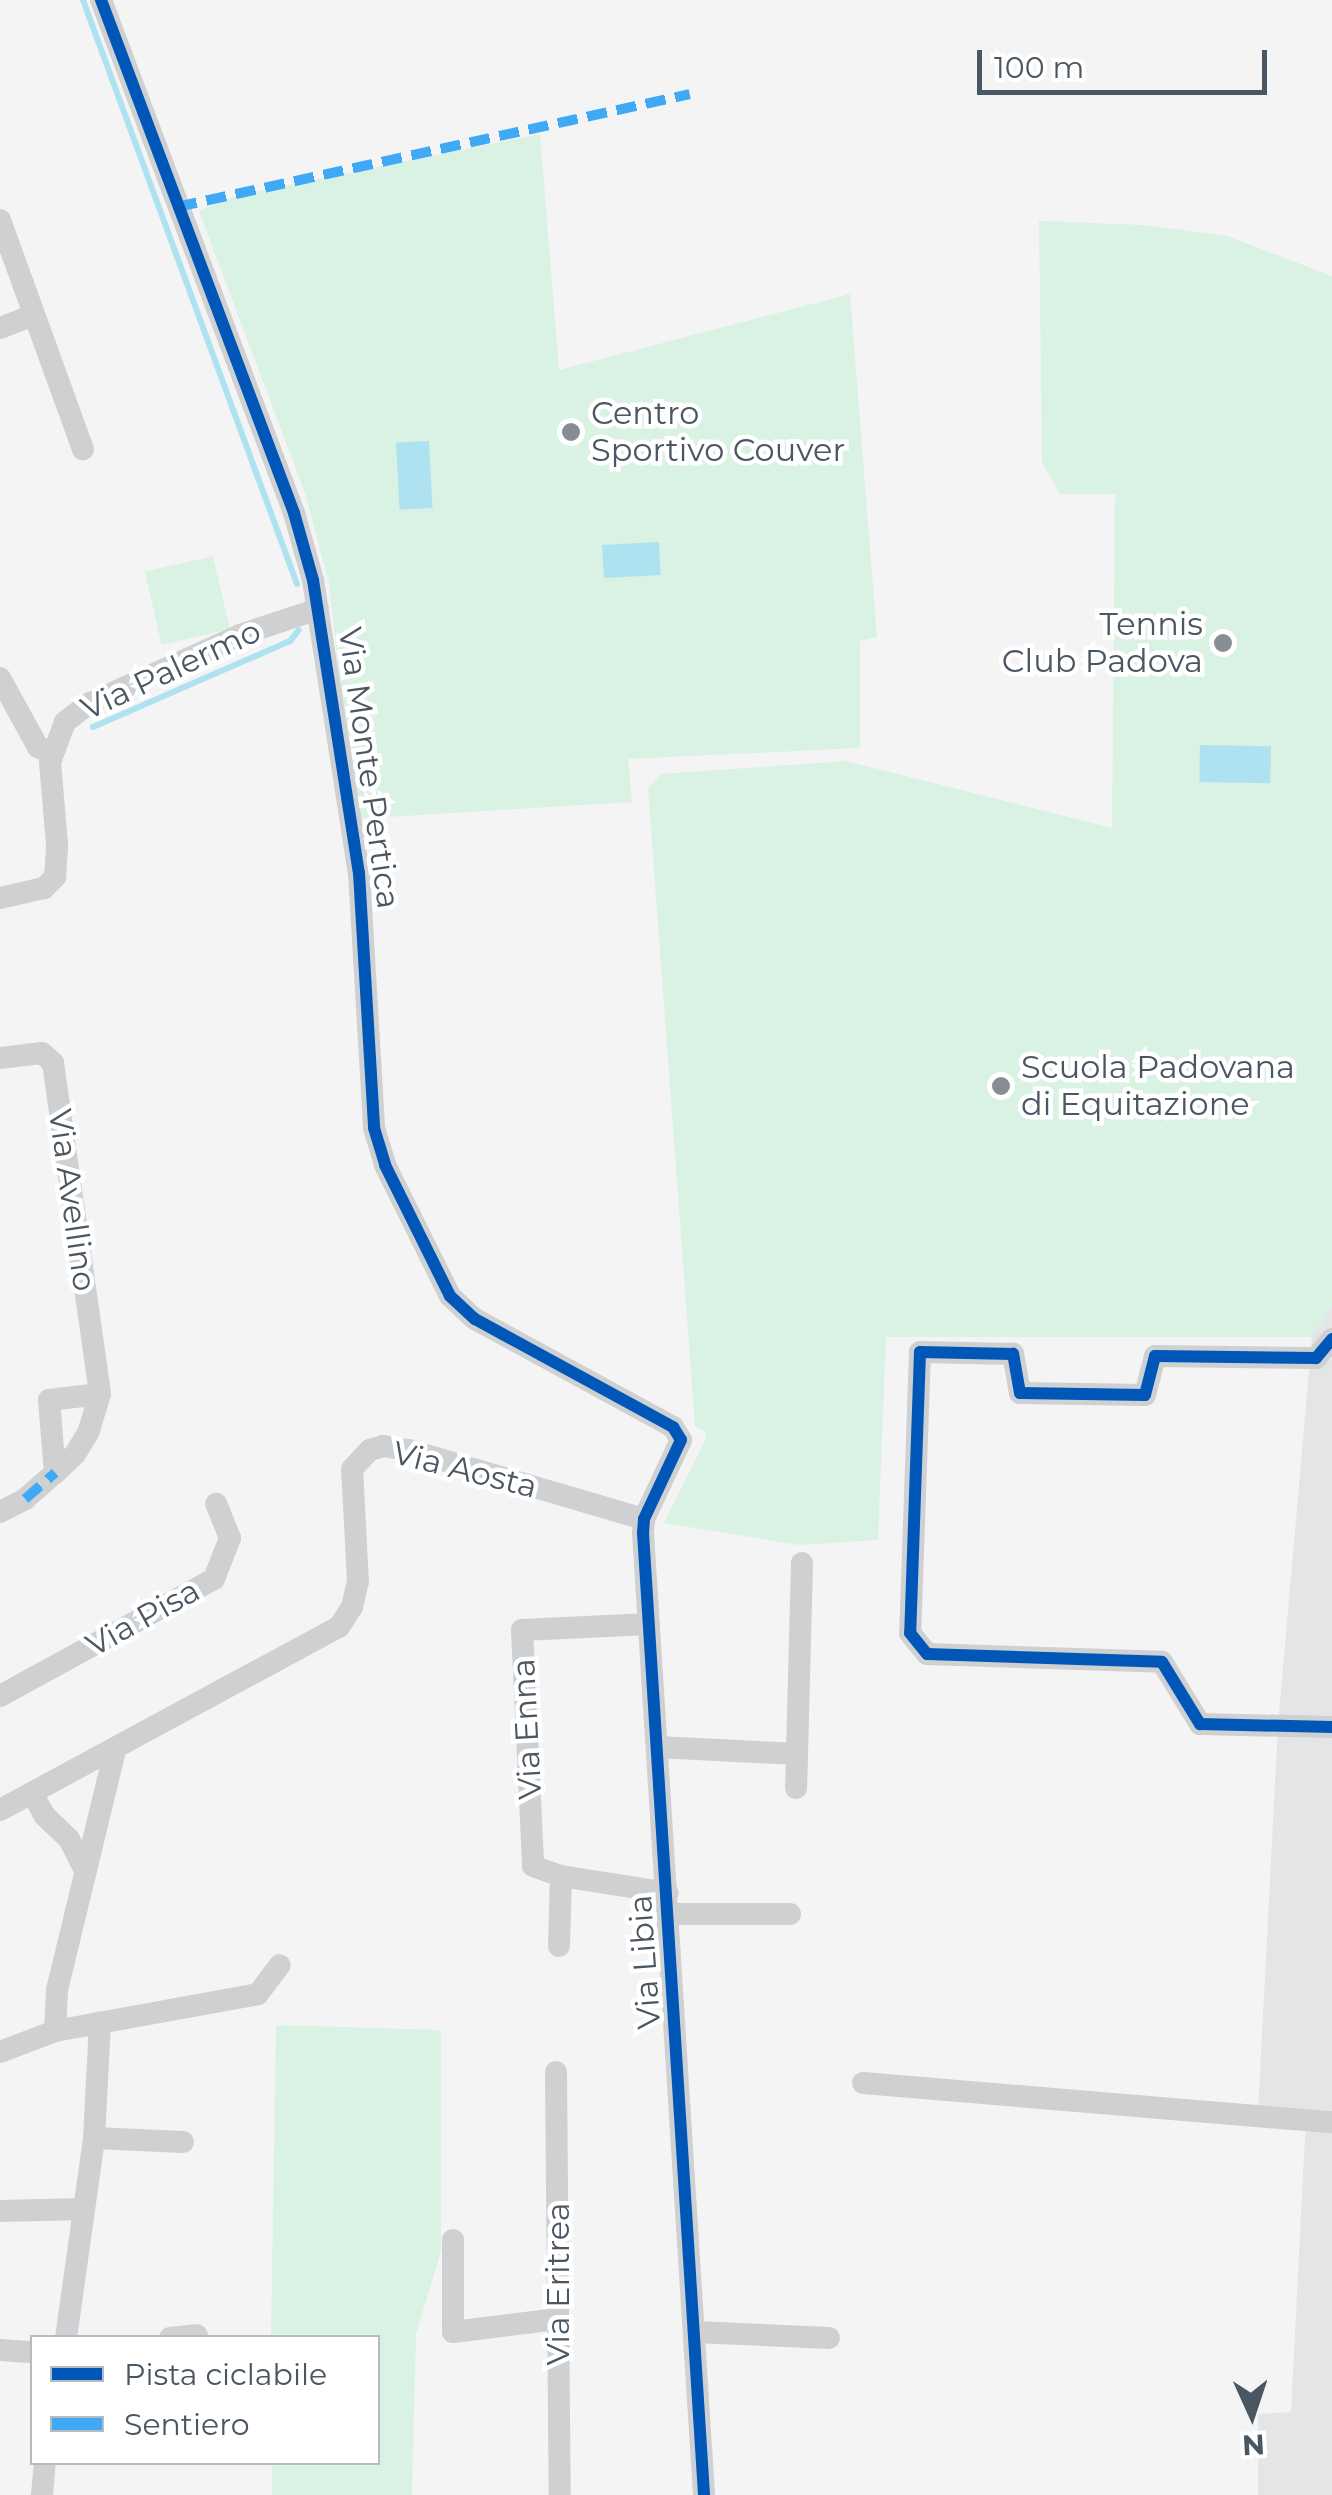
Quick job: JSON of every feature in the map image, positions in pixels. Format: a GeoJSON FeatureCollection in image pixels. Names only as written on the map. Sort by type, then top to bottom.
{"type":"FeatureCollection","features":[{"type":"Feature","properties":{"kind":"street","name":"Via Monte Pertica"},"geometry":{"type":"LineString","coordinates":[[101,0],[294,513],[318,609],[359,872],[374,1128],[394,1187],[432,1267],[450,1296],[475,1319],[680,1437]]}},
{"type":"Feature","properties":{"kind":"street"},"geometry":{"type":"LineString","coordinates":[[0,220],[83,449]]}},
{"type":"Feature","properties":{"kind":"street"},"geometry":{"type":"LineString","coordinates":[[0,328],[34,316]]}},
{"type":"Feature","properties":{"kind":"street","name":"Via Palermo"},"geometry":{"type":"LineString","coordinates":[[0,898],[44,888],[54,876],[58,845],[50,752],[64,722],[88,704],[240,635],[318,609]]}},
{"type":"Feature","properties":{"kind":"street"},"geometry":{"type":"LineString","coordinates":[[0,678],[38,747],[50,752]]}},
{"type":"Feature","properties":{"kind":"street","name":"Via Avellino"},"geometry":{"type":"LineString","coordinates":[[0,1058],[42,1053],[53,1063],[100,1394],[89,1431],[75,1454],[25,1499],[0,1512]]}},
{"type":"Feature","properties":{"kind":"street"},"geometry":{"type":"LineString","coordinates":[[1332,1339],[1316,1358],[1156,1356],[1146,1394],[1020,1393],[1013,1354],[920,1352],[910,1633],[926,1654],[1162,1662],[1200,1724],[1332,1727]]}},
{"type":"Feature","properties":{"kind":"street"},"geometry":{"type":"LineString","coordinates":[[55,1473],[49,1400],[100,1394]]}},
{"type":"Feature","properties":{"kind":"street","name":"Via Libia"},"geometry":{"type":"LineString","coordinates":[[680,1437],[644,1519],[704,2495]]}},
{"type":"Feature","properties":{"kind":"street","name":"Via Aosta"},"geometry":{"type":"LineString","coordinates":[[0,1810],[338,1627],[352,1608],[358,1582],[352,1469],[370,1450],[384,1446],[409,1450],[644,1519]]}},
{"type":"Feature","properties":{"kind":"street","name":"Via Pisa"},"geometry":{"type":"LineString","coordinates":[[0,1696],[214,1578],[230,1538],[216,1504]]}},
{"type":"Feature","properties":{"kind":"street"},"geometry":{"type":"LineString","coordinates":[[796,1788],[802,1563]]}},
{"type":"Feature","properties":{"kind":"street","name":"Via Enna"},"geometry":{"type":"LineString","coordinates":[[561,1876],[533,1866],[522,1630],[649,1624]]}},
{"type":"Feature","properties":{"kind":"street"},"geometry":{"type":"LineString","coordinates":[[658,1746],[797,1754]]}},
{"type":"Feature","properties":{"kind":"street"},"geometry":{"type":"LineString","coordinates":[[56,2031],[57,1990],[115,1751]]}},
{"type":"Feature","properties":{"kind":"street"},"geometry":{"type":"LineString","coordinates":[[32,1794],[45,1816],[70,1840],[85,1871]]}},
{"type":"Feature","properties":{"kind":"street"},"geometry":{"type":"LineString","coordinates":[[559,1946],[561,1876],[669,1904],[790,1914]]}},
{"type":"Feature","properties":{"kind":"street"},"geometry":{"type":"LineString","coordinates":[[0,2052],[56,2031],[258,1994],[280,1965]]}},
{"type":"Feature","properties":{"kind":"street"},"geometry":{"type":"LineString","coordinates":[[66,2335],[94,2138],[100,2022]]}},
{"type":"Feature","properties":{"kind":"street","name":"Via Eritrea"},"geometry":{"type":"LineString","coordinates":[[556,2072],[560,2495]]}},
{"type":"Feature","properties":{"kind":"street"},"geometry":{"type":"LineString","coordinates":[[863,2083],[1332,2122]]}},
{"type":"Feature","properties":{"kind":"street"},"geometry":{"type":"LineString","coordinates":[[94,2138],[183,2142]]}},
{"type":"Feature","properties":{"kind":"street"},"geometry":{"type":"LineString","coordinates":[[0,2211],[83,2209]]}},
{"type":"Feature","properties":{"kind":"street"},"geometry":{"type":"LineString","coordinates":[[452,2240],[452,2332],[558,2319]]}},
{"type":"Feature","properties":{"kind":"street"},"geometry":{"type":"LineString","coordinates":[[696,2332],[829,2338]]}},
{"type":"Feature","properties":{"kind":"street"},"geometry":{"type":"LineString","coordinates":[[0,2350],[30,2352]]}},
{"type":"Feature","properties":{"kind":"street"},"geometry":{"type":"LineString","coordinates":[[42,2495],[45,2465]]}},
{"type":"Feature","properties":{"kind":"shaded area"},"geometry":{"type":"Polygon","coordinates":[[[1332,1306],[1332,2495],[1258,2495],[1258,2414],[1291,2412],[1306,2117],[1258,2112],[1278,1725],[1312,1337],[1332,1306]]]}},
{"type":"Feature","properties":{"kind":"green space","name":"Centro Sportivo Couver"},"geometry":{"type":"Polygon","coordinates":[[[540,134],[559,370],[850,294],[877,637],[860,641],[860,748],[628,759],[632,802],[355,819],[329,583],[305,493],[199,211],[235,196],[540,134]]]}},
{"type":"Feature","properties":{"kind":"green space","name":"Scuola Padovana di Equitazione"},"geometry":{"type":"Polygon","coordinates":[[[1039,221],[1144,225],[1227,236],[1332,276],[1332,1306],[1312,1337],[886,1337],[878,1540],[799,1545],[664,1523],[706,1439],[705,1432],[695,1426],[648,788],[661,774],[846,761],[1112,828],[1115,494],[1060,494],[1042,462],[1039,221]]]}},
{"type":"Feature","properties":{"kind":"green space"},"geometry":{"type":"Polygon","coordinates":[[[213,556],[230,629],[162,645],[145,572],[213,556]]]}},
{"type":"Feature","properties":{"kind":"green space"},"geometry":{"type":"Polygon","coordinates":[[[276,2025],[441,2030],[441,2251],[416,2334],[412,2495],[272,2495],[272,2465],[380,2465],[380,2335],[271,2335],[276,2025]]]}},
{"type":"Feature","properties":{"kind":"water"},"geometry":{"type":"Polygon","coordinates":[[[429,441],[433,508],[400,510],[396,443],[429,441]]]}},
{"type":"Feature","properties":{"kind":"water"},"geometry":{"type":"Polygon","coordinates":[[[659,542],[661,575],[604,578],[602,545],[659,542]]]}},
{"type":"Feature","properties":{"kind":"water"},"geometry":{"type":"Polygon","coordinates":[[[1200,745],[1271,746],[1270,783],[1199,782],[1200,745]]]}},
{"type":"Feature","properties":{"kind":"waterway"},"geometry":{"type":"LineString","coordinates":[[83,0],[297,584]]}},
{"type":"Feature","properties":{"kind":"waterway"},"geometry":{"type":"LineString","coordinates":[[93,727],[290,641],[299,630]]}},
{"type":"Feature","properties":{"kind":"marked path"},"geometry":{"type":"LineString","coordinates":[[177,207],[690,94]]}},
{"type":"Feature","properties":{"kind":"marked path"},"geometry":{"type":"LineString","coordinates":[[25,1499],[55,1473]]}},
{"type":"Feature","properties":{"kind":"cycle path"},"geometry":{"type":"LineString","coordinates":[[101,0],[294,513],[313,580],[359,873],[374,1128],[385,1165],[450,1296],[475,1319],[673,1427],[681,1440],[644,1519],[643,1533],[704,2495]]}},
{"type":"Feature","properties":{"kind":"cycle path"},"geometry":{"type":"LineString","coordinates":[[1332,1339],[1316,1358],[1155,1356],[1145,1395],[1020,1393],[1013,1354],[920,1352],[910,1633],[927,1654],[1162,1662],[1200,1724],[1332,1727]]}},
{"type":"Feature","properties":{"kind":"place","name":"Centro Sportivo Couver"},"geometry":{"type":"Point","coordinates":[571,432]}},
{"type":"Feature","properties":{"kind":"place","name":"Tennis Club Padova"},"geometry":{"type":"Point","coordinates":[1223,643]}},
{"type":"Feature","properties":{"kind":"place","name":"Scuola Padovana di Equitazione"},"geometry":{"type":"Point","coordinates":[1001,1086]}}]}
